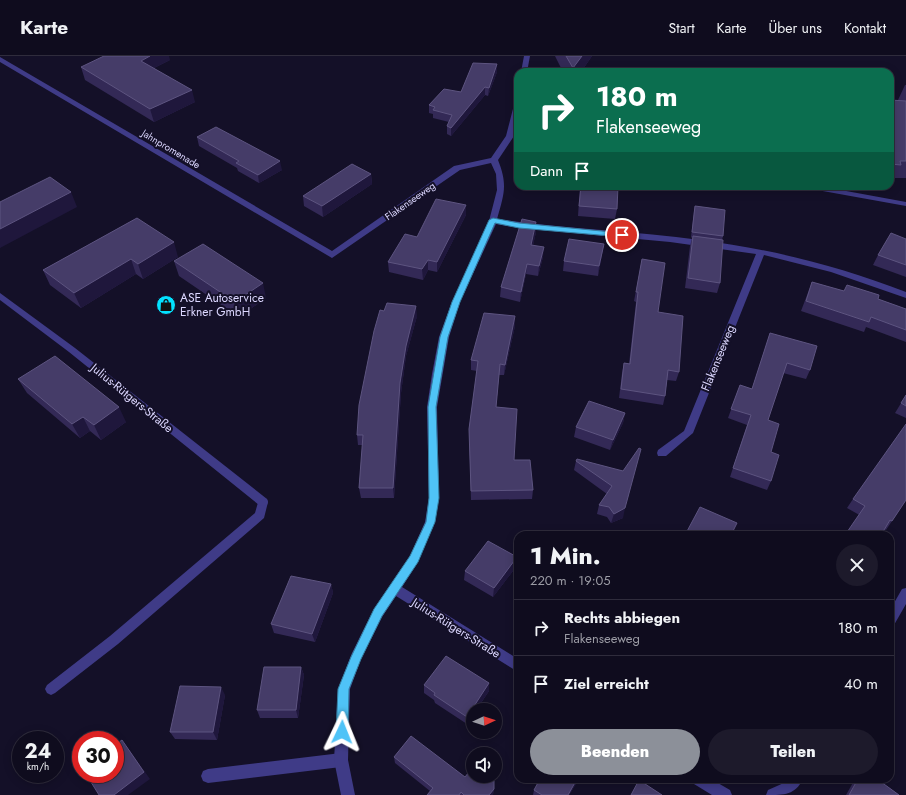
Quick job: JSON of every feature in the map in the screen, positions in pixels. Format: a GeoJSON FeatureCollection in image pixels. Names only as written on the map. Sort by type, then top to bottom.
{"type":"FeatureCollection","features":[{"type":"Feature","properties":{"kind":"street"},"geometry":{"type":"LineString","coordinates":[[525,68],[527,56]]}},
{"type":"Feature","properties":{"kind":"street","name":"Jahnpromenade"},"geometry":{"type":"LineString","coordinates":[[0,59],[332,255]]}},
{"type":"Feature","properties":{"kind":"street"},"geometry":{"type":"LineString","coordinates":[[348,795],[341,760],[344,689],[356,657],[378,613],[414,559],[430,522],[434,498],[432,407],[444,337],[456,302],[493,220],[501,190],[500,174],[494,160],[514,136]]}},
{"type":"Feature","properties":{"kind":"street","name":"Flakenseeweg"},"geometry":{"type":"LineString","coordinates":[[332,255],[457,168],[494,160]]}},
{"type":"Feature","properties":{"kind":"street"},"geometry":{"type":"LineString","coordinates":[[828,190],[906,204]]}},
{"type":"Feature","properties":{"kind":"street"},"geometry":{"type":"LineString","coordinates":[[493,220],[519,225],[682,241],[761,252],[836,271],[906,295]]}},
{"type":"Feature","properties":{"kind":"street","name":"Flakenseeweg"},"geometry":{"type":"LineString","coordinates":[[662,453],[688,433],[761,252]]}},
{"type":"Feature","properties":{"kind":"street","name":"Julius-Rütgers-Straße"},"geometry":{"type":"LineString","coordinates":[[0,296],[72,350],[263,502],[260,515],[114,640],[51,689]]}},
{"type":"Feature","properties":{"kind":"street","name":"Julius-Rütgers-Straße"},"geometry":{"type":"LineString","coordinates":[[395,589],[514,663]]}},
{"type":"Feature","properties":{"kind":"street"},"geometry":{"type":"LineString","coordinates":[[894,614],[906,593]]}},
{"type":"Feature","properties":{"kind":"street"},"geometry":{"type":"LineString","coordinates":[[208,776],[341,760]]}},
{"type":"Feature","properties":{"kind":"street"},"geometry":{"type":"LineString","coordinates":[[706,783],[725,795]]}},
{"type":"Feature","properties":{"kind":"street"},"geometry":{"type":"LineString","coordinates":[[773,795],[791,787],[794,783]]}},
{"type":"Feature","properties":{"kind":"building"},"geometry":{"type":"Polygon","coordinates":[[[104,56],[150,56],[141,61],[192,90],[150,109],[81,67],[104,56]]]}},
{"type":"Feature","properties":{"kind":"building"},"geometry":{"type":"Polygon","coordinates":[[[566,56],[582,56],[573,68],[566,56]]]}},
{"type":"Feature","properties":{"kind":"building"},"geometry":{"type":"Polygon","coordinates":[[[473,63],[497,64],[489,88],[485,87],[451,128],[447,126],[452,115],[433,110],[435,107],[429,105],[444,89],[461,92],[473,63]]]}},
{"type":"Feature","properties":{"kind":"building"},"geometry":{"type":"Polygon","coordinates":[[[894,100],[906,101],[906,161],[900,161],[901,165],[894,164],[894,100]]]}},
{"type":"Feature","properties":{"kind":"building"},"geometry":{"type":"Polygon","coordinates":[[[216,127],[280,161],[258,175],[236,163],[239,161],[197,137],[216,127]]]}},
{"type":"Feature","properties":{"kind":"building"},"geometry":{"type":"Polygon","coordinates":[[[352,164],[371,174],[322,206],[303,196],[352,164]]]}},
{"type":"Feature","properties":{"kind":"building"},"geometry":{"type":"Polygon","coordinates":[[[50,177],[71,192],[0,229],[0,202],[50,177]]]}},
{"type":"Feature","properties":{"kind":"building"},"geometry":{"type":"Polygon","coordinates":[[[581,190],[618,190],[617,209],[579,206],[581,190]]]}},
{"type":"Feature","properties":{"kind":"building"},"geometry":{"type":"Polygon","coordinates":[[[436,199],[466,205],[437,262],[428,260],[422,269],[388,262],[405,234],[417,237],[436,199]]]}},
{"type":"Feature","properties":{"kind":"building"},"geometry":{"type":"Polygon","coordinates":[[[695,206],[725,210],[723,236],[692,232],[695,206]]]}},
{"type":"Feature","properties":{"kind":"building"},"geometry":{"type":"Polygon","coordinates":[[[137,218],[174,242],[138,264],[131,259],[74,293],[43,270],[137,218]]]}},
{"type":"Feature","properties":{"kind":"building"},"geometry":{"type":"Polygon","coordinates":[[[522,219],[536,222],[531,245],[544,247],[539,266],[527,264],[521,292],[501,287],[522,219]]]}},
{"type":"Feature","properties":{"kind":"building"},"geometry":{"type":"Polygon","coordinates":[[[891,233],[906,239],[906,265],[878,255],[891,233]]]}},
{"type":"Feature","properties":{"kind":"building"},"geometry":{"type":"Polygon","coordinates":[[[693,236],[723,240],[720,283],[688,278],[693,236]]]}},
{"type":"Feature","properties":{"kind":"building"},"geometry":{"type":"Polygon","coordinates":[[[569,239],[604,244],[599,266],[564,261],[569,239]]]}},
{"type":"Feature","properties":{"kind":"building"},"geometry":{"type":"Polygon","coordinates":[[[203,244],[263,283],[235,302],[174,261],[203,244]]]}},
{"type":"Feature","properties":{"kind":"building"},"geometry":{"type":"Polygon","coordinates":[[[642,259],[665,263],[658,312],[683,316],[679,372],[668,370],[665,396],[621,389],[624,363],[630,364],[638,292],[636,292],[642,259]]]}},
{"type":"Feature","properties":{"kind":"building"},"geometry":{"type":"Polygon","coordinates":[[[812,282],[844,291],[847,285],[879,295],[878,299],[906,309],[906,330],[871,317],[869,322],[806,301],[812,282]]]}},
{"type":"Feature","properties":{"kind":"building"},"geometry":{"type":"Polygon","coordinates":[[[387,303],[416,306],[406,346],[400,383],[393,488],[359,488],[363,435],[357,435],[359,405],[374,331],[380,310],[384,311],[387,303]]]}},
{"type":"Feature","properties":{"kind":"building"},"geometry":{"type":"Polygon","coordinates":[[[484,313],[515,316],[505,365],[500,364],[496,407],[517,409],[514,460],[530,460],[533,490],[471,491],[469,429],[478,361],[471,360],[484,313]]]}},
{"type":"Feature","properties":{"kind":"building"},"geometry":{"type":"Polygon","coordinates":[[[770,333],[817,346],[810,370],[787,363],[768,420],[779,424],[771,452],[779,455],[771,481],[733,468],[751,415],[731,409],[740,385],[752,389],[770,333]]]}},
{"type":"Feature","properties":{"kind":"building"},"geometry":{"type":"Polygon","coordinates":[[[55,356],[119,407],[94,425],[83,417],[72,424],[18,379],[55,356]]]}},
{"type":"Feature","properties":{"kind":"building"},"geometry":{"type":"Polygon","coordinates":[[[906,395],[906,406],[901,403],[906,395]]]}},
{"type":"Feature","properties":{"kind":"building"},"geometry":{"type":"Polygon","coordinates":[[[589,401],[625,413],[613,440],[576,427],[589,401]]]}},
{"type":"Feature","properties":{"kind":"building"},"geometry":{"type":"Polygon","coordinates":[[[906,424],[906,500],[892,521],[890,520],[883,531],[848,531],[865,506],[853,499],[906,424]]]}},
{"type":"Feature","properties":{"kind":"building"},"geometry":{"type":"Polygon","coordinates":[[[639,448],[641,449],[625,508],[614,514],[609,507],[599,505],[612,486],[576,461],[577,459],[623,471],[639,448]]]}},
{"type":"Feature","properties":{"kind":"building"},"geometry":{"type":"Polygon","coordinates":[[[700,507],[737,523],[733,531],[687,531],[700,507]]]}},
{"type":"Feature","properties":{"kind":"building"},"geometry":{"type":"Polygon","coordinates":[[[488,541],[514,555],[514,561],[494,588],[465,571],[488,541]]]}},
{"type":"Feature","properties":{"kind":"building"},"geometry":{"type":"Polygon","coordinates":[[[291,576],[331,584],[312,634],[271,624],[291,576]]]}},
{"type":"Feature","properties":{"kind":"building"},"geometry":{"type":"Polygon","coordinates":[[[446,656],[489,683],[476,703],[466,703],[466,716],[434,695],[435,693],[424,685],[446,656]]]}},
{"type":"Feature","properties":{"kind":"building"},"geometry":{"type":"Polygon","coordinates":[[[264,667],[301,667],[296,710],[257,710],[264,667]]]}},
{"type":"Feature","properties":{"kind":"building"},"geometry":{"type":"Polygon","coordinates":[[[180,686],[221,687],[213,732],[170,732],[180,686]]]}},
{"type":"Feature","properties":{"kind":"building"},"geometry":{"type":"Polygon","coordinates":[[[411,736],[465,777],[466,776],[466,783],[494,783],[494,789],[489,795],[464,795],[461,792],[459,795],[427,795],[433,788],[394,757],[411,736]]]}},
{"type":"Feature","properties":{"kind":"building"},"geometry":{"type":"Polygon","coordinates":[[[124,743],[144,772],[114,795],[99,795],[92,783],[124,783],[124,743]]]}},
{"type":"Feature","properties":{"kind":"building"},"geometry":{"type":"Polygon","coordinates":[[[538,783],[575,783],[568,795],[542,795],[534,790],[538,783]]]}},
{"type":"Feature","properties":{"kind":"building"},"geometry":{"type":"Polygon","coordinates":[[[637,783],[644,783],[662,795],[631,795],[637,783]]]}},
{"type":"Feature","properties":{"kind":"building"},"geometry":{"type":"Polygon","coordinates":[[[856,783],[882,783],[899,795],[849,795],[856,783]]]}},
{"type":"Feature","properties":{"kind":"place","name":"ASE Autoservice Erkner GmbH"},"geometry":{"type":"Point","coordinates":[166,305]}},
{"type":"Feature","properties":{"kind":"route"},"geometry":{"type":"LineString","coordinates":[[342,732],[344,689],[356,657],[378,613],[414,559],[430,522],[434,498],[432,407],[444,337],[456,302],[493,220],[519,225],[622,235]]}}]}
